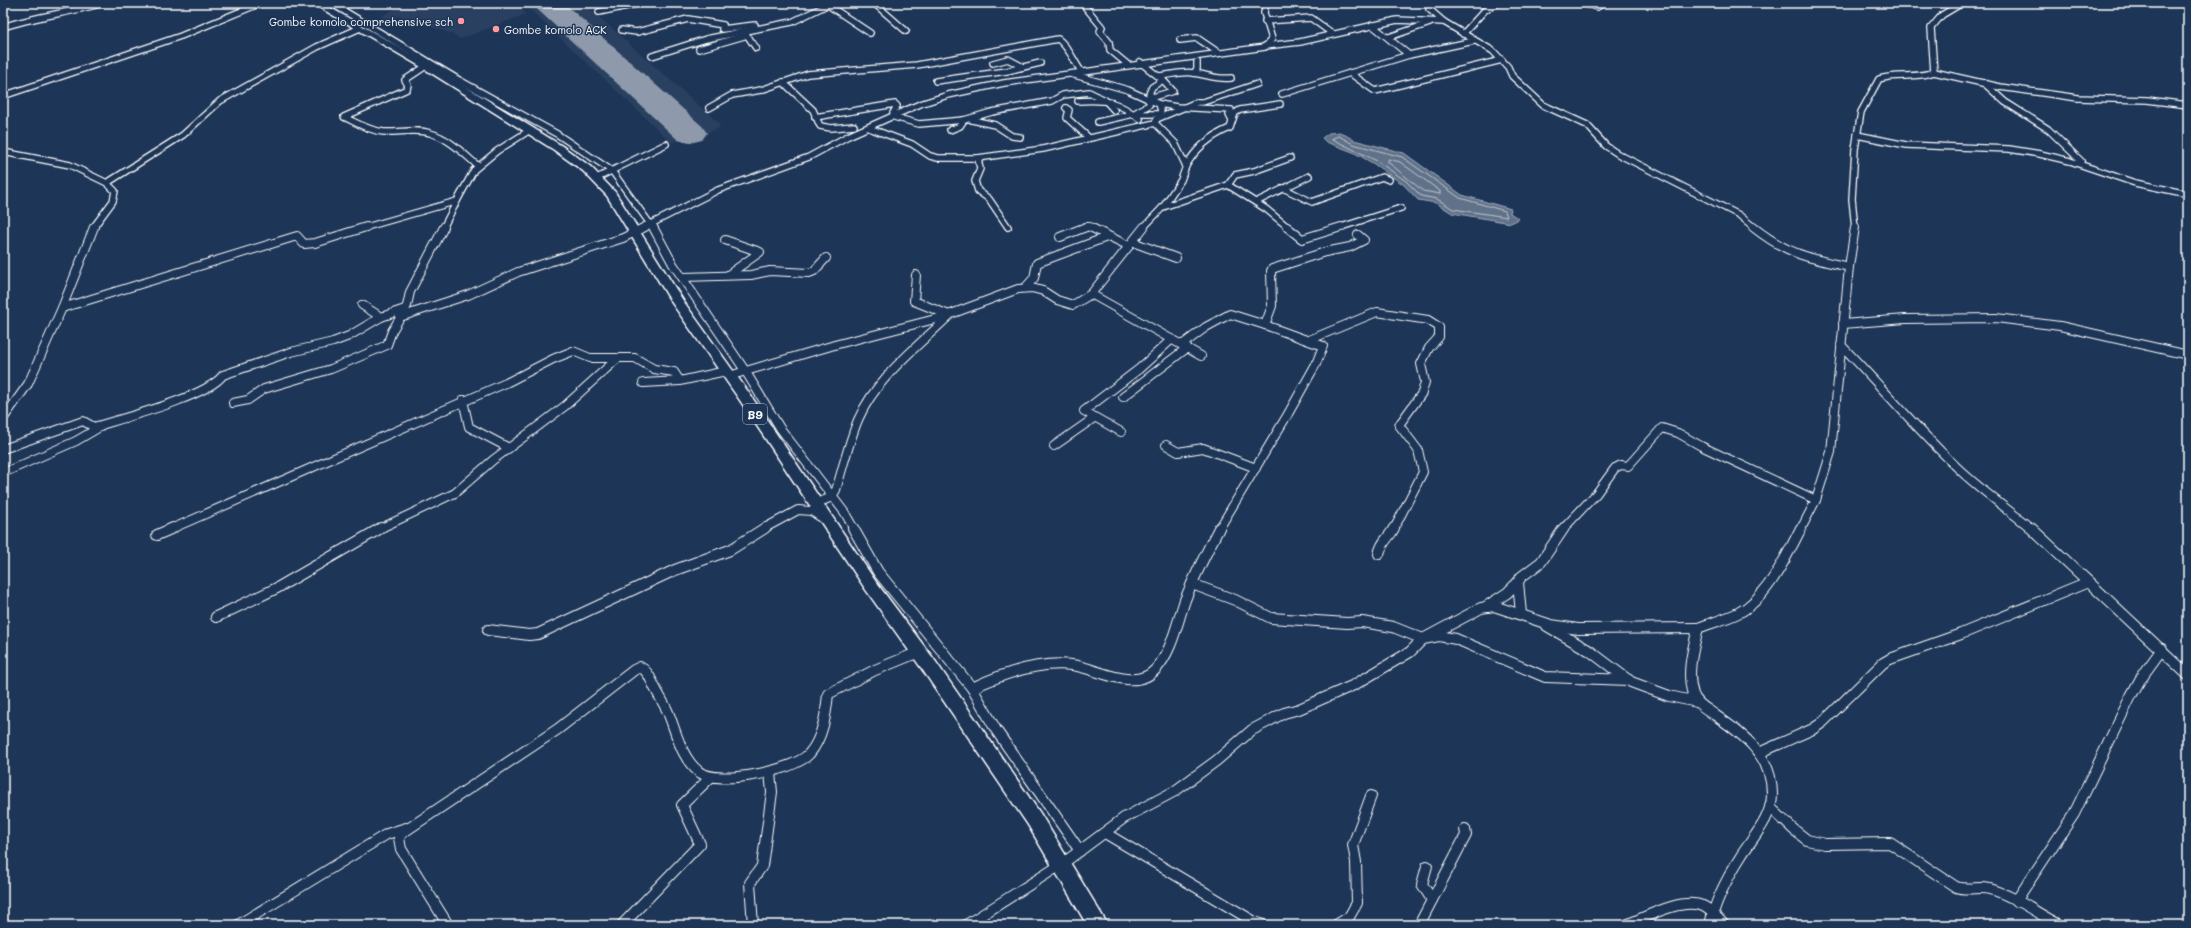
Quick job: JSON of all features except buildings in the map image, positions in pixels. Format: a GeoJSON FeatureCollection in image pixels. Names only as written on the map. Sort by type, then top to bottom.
{"type":"FeatureCollection","features":[{"type":"Feature","properties":{"kind":"highway","name":"B9"},"geometry":{"type":"LineString","coordinates":[[316,3],[426,66],[578,161],[597,178],[615,198],[678,303],[817,503],[871,586],[919,652],[1034,819],[1098,925]]}},
{"type":"Feature","properties":{"kind":"street"},"geometry":{"type":"LineString","coordinates":[[3,27],[27,19],[74,12],[103,3]]}},
{"type":"Feature","properties":{"kind":"street"},"geometry":{"type":"LineString","coordinates":[[3,96],[167,41],[261,3]]}},
{"type":"Feature","properties":{"kind":"street"},"geometry":{"type":"LineString","coordinates":[[331,3],[459,80],[557,134],[612,171],[652,225],[659,240],[682,277],[746,372],[780,428],[845,513],[878,572],[972,688],[996,730],[1080,851]]}},
{"type":"Feature","properties":{"kind":"street"},"geometry":{"type":"LineString","coordinates":[[599,12],[642,3]]}},
{"type":"Feature","properties":{"kind":"street"},"geometry":{"type":"LineString","coordinates":[[874,3],[906,31]]}},
{"type":"Feature","properties":{"kind":"street"},"geometry":{"type":"LineString","coordinates":[[1082,3],[1102,27],[1100,31],[1109,42],[1110,50],[1127,64]]}},
{"type":"Feature","properties":{"kind":"street"},"geometry":{"type":"LineString","coordinates":[[1265,47],[1272,39],[1272,35],[1265,21],[1264,13],[1266,3]]}},
{"type":"Feature","properties":{"kind":"street"},"geometry":{"type":"LineString","coordinates":[[1429,3],[1429,9],[1444,22],[1493,51],[1502,60],[1512,76],[1543,105],[1587,125],[1606,146],[1618,154],[1734,212],[1782,248],[1811,259],[1849,267]]}},
{"type":"Feature","properties":{"kind":"street"},"geometry":{"type":"LineString","coordinates":[[1464,34],[1485,10],[1498,3]]}},
{"type":"Feature","properties":{"kind":"street"},"geometry":{"type":"LineString","coordinates":[[1582,3],[1597,7],[1604,3]]}},
{"type":"Feature","properties":{"kind":"street"},"geometry":{"type":"LineString","coordinates":[[1934,72],[1930,33],[1931,26],[1942,15],[1962,3]]}},
{"type":"Feature","properties":{"kind":"street"},"geometry":{"type":"LineString","coordinates":[[652,56],[706,39],[798,20],[830,4],[870,33]]}},
{"type":"Feature","properties":{"kind":"street"},"geometry":{"type":"LineString","coordinates":[[1265,21],[1311,18],[1334,34]]}},
{"type":"Feature","properties":{"kind":"street"},"geometry":{"type":"LineString","coordinates":[[622,30],[637,32],[649,30],[688,19],[723,25],[724,27],[722,29],[759,24],[765,28]]}},
{"type":"Feature","properties":{"kind":"street"},"geometry":{"type":"LineString","coordinates":[[400,317],[444,304],[485,289],[518,272],[635,232],[652,225],[718,190],[809,156],[920,104],[964,90],[1140,62],[1300,42],[1372,25],[1408,19],[1419,22],[1444,22]]}},
{"type":"Feature","properties":{"kind":"street"},"geometry":{"type":"LineString","coordinates":[[1389,37],[1435,21]]}},
{"type":"Feature","properties":{"kind":"street"},"geometry":{"type":"LineString","coordinates":[[1372,25],[1389,37],[1409,55]]}},
{"type":"Feature","properties":{"kind":"street"},"geometry":{"type":"LineString","coordinates":[[107,183],[183,135],[220,101],[253,80],[317,47],[360,28]]}},
{"type":"Feature","properties":{"kind":"street"},"geometry":{"type":"LineString","coordinates":[[740,32],[747,35],[756,48]]}},
{"type":"Feature","properties":{"kind":"street"},"geometry":{"type":"LineString","coordinates":[[699,49],[747,35]]}},
{"type":"Feature","properties":{"kind":"street"},"geometry":{"type":"LineString","coordinates":[[1180,40],[1197,38],[1219,53]]}},
{"type":"Feature","properties":{"kind":"street"},"geometry":{"type":"LineString","coordinates":[[709,108],[732,95],[761,90],[783,82],[820,72],[896,67],[956,59],[1059,39],[1066,45],[1071,57],[1081,71]]}},
{"type":"Feature","properties":{"kind":"street"},"geometry":{"type":"LineString","coordinates":[[1282,94],[1409,55],[1474,40]]}},
{"type":"Feature","properties":{"kind":"street"},"geometry":{"type":"LineString","coordinates":[[993,63],[1008,59],[1023,67]]}},
{"type":"Feature","properties":{"kind":"street"},"geometry":{"type":"LineString","coordinates":[[1350,73],[1375,91],[1502,60]]}},
{"type":"Feature","properties":{"kind":"street"},"geometry":{"type":"LineString","coordinates":[[1140,62],[1161,78],[1173,92],[1148,99]]}},
{"type":"Feature","properties":{"kind":"street"},"geometry":{"type":"LineString","coordinates":[[1194,73],[1197,69],[1197,62]]}},
{"type":"Feature","properties":{"kind":"street"},"geometry":{"type":"LineString","coordinates":[[936,81],[1040,64]]}},
{"type":"Feature","properties":{"kind":"street"},"geometry":{"type":"LineString","coordinates":[[1033,65],[1045,77]]}},
{"type":"Feature","properties":{"kind":"street"},"geometry":{"type":"LineString","coordinates":[[426,66],[404,80],[408,85],[407,89],[355,110],[344,117],[367,128],[383,132],[423,131],[432,134],[448,142],[456,150],[467,156],[478,166]]}},
{"type":"Feature","properties":{"kind":"street"},"geometry":{"type":"LineString","coordinates":[[1487,606],[1521,614],[1563,628],[1578,630],[1698,628],[1739,613],[1760,595],[1783,562],[1816,500],[1831,452],[1839,383],[1841,345],[1849,267],[1856,232],[1852,187],[1857,135],[1861,112],[1879,79],[1893,76],[1921,76],[1934,72],[1984,83],[2078,98],[2147,100],[2188,105]]}},
{"type":"Feature","properties":{"kind":"street"},"geometry":{"type":"LineString","coordinates":[[1070,73],[1159,104],[1183,109],[1209,107],[1231,110],[1229,115],[1232,123]]}},
{"type":"Feature","properties":{"kind":"street"},"geometry":{"type":"LineString","coordinates":[[1098,122],[1133,114],[1149,105],[1148,99],[1152,87],[1161,78],[1194,73],[1205,77],[1212,76],[1220,80],[1231,78]]}},
{"type":"Feature","properties":{"kind":"street"},"geometry":{"type":"LineString","coordinates":[[783,82],[813,110],[820,126],[854,126]]}},
{"type":"Feature","properties":{"kind":"street"},"geometry":{"type":"LineString","coordinates":[[1984,83],[2022,113],[2047,129],[2066,149],[2090,167]]}},
{"type":"Feature","properties":{"kind":"street"},"geometry":{"type":"LineString","coordinates":[[869,128],[912,144],[930,156],[938,158],[978,158],[1036,150],[1088,137],[1158,118],[1197,102],[1203,102],[1257,84]]}},
{"type":"Feature","properties":{"kind":"street"},"geometry":{"type":"LineString","coordinates":[[1148,99],[1142,90],[1152,87]]}},
{"type":"Feature","properties":{"kind":"street"},"geometry":{"type":"LineString","coordinates":[[950,130],[960,126],[966,120],[992,112],[1052,101],[1063,95],[1089,92],[1105,100],[1125,107],[1140,119]]}},
{"type":"Feature","properties":{"kind":"street"},"geometry":{"type":"LineString","coordinates":[[1078,101],[1105,100]]}},
{"type":"Feature","properties":{"kind":"street"},"geometry":{"type":"LineString","coordinates":[[1105,100],[1114,110]]}},
{"type":"Feature","properties":{"kind":"street"},"geometry":{"type":"LineString","coordinates":[[815,117],[895,104],[897,106],[893,113],[894,117]]}},
{"type":"Feature","properties":{"kind":"street"},"geometry":{"type":"LineString","coordinates":[[1159,104],[1161,111],[1158,118],[1161,132],[1172,139],[1178,147],[1186,166]]}},
{"type":"Feature","properties":{"kind":"street"},"geometry":{"type":"LineString","coordinates":[[643,383],[680,381],[728,373],[746,372],[838,344],[949,315],[999,295],[1025,288],[1042,291],[1057,300],[1073,305],[1091,294],[1132,245],[1149,220],[1164,206],[1180,180],[1186,166],[1199,148],[1211,137],[1230,128],[1235,113],[1240,110],[1280,104]]}},
{"type":"Feature","properties":{"kind":"street"},"geometry":{"type":"LineString","coordinates":[[1066,108],[1069,110],[1067,118],[1088,137]]}},
{"type":"Feature","properties":{"kind":"street"},"geometry":{"type":"LineString","coordinates":[[1133,114],[1158,118]]}},
{"type":"Feature","properties":{"kind":"street"},"geometry":{"type":"LineString","coordinates":[[894,117],[919,124],[943,120],[966,120],[995,124],[1012,136],[1020,137]]}},
{"type":"Feature","properties":{"kind":"street"},"geometry":{"type":"LineString","coordinates":[[849,119],[858,132]]}},
{"type":"Feature","properties":{"kind":"street"},"geometry":{"type":"LineString","coordinates":[[233,403],[248,400],[264,389],[331,369],[387,345],[392,329],[410,300],[410,292],[464,189],[469,176],[478,166],[530,130]]}},
{"type":"Feature","properties":{"kind":"street"},"geometry":{"type":"LineString","coordinates":[[1857,135],[1911,146],[2019,150],[2062,158],[2135,183],[2188,194]]}},
{"type":"Feature","properties":{"kind":"street"},"geometry":{"type":"LineString","coordinates":[[597,178],[666,144]]}},
{"type":"Feature","properties":{"kind":"street"},"geometry":{"type":"LineString","coordinates":[[3,152],[63,163],[87,171],[107,183],[107,185],[115,191],[116,196],[106,212],[90,231],[62,308],[22,395],[3,419]]}},
{"type":"Feature","properties":{"kind":"street"},"geometry":{"type":"LineString","coordinates":[[978,158],[981,167],[980,174],[975,181],[976,187],[989,199],[1008,227]]}},
{"type":"Feature","properties":{"kind":"street"},"geometry":{"type":"LineString","coordinates":[[1164,206],[1228,185],[1235,175],[1254,171],[1290,158]]}},
{"type":"Feature","properties":{"kind":"street"},"geometry":{"type":"LineString","coordinates":[[1256,202],[1309,176]]}},
{"type":"Feature","properties":{"kind":"street"},"geometry":{"type":"LineString","coordinates":[[1283,188],[1312,202],[1382,177],[1389,180]]}},
{"type":"Feature","properties":{"kind":"street"},"geometry":{"type":"LineString","coordinates":[[1228,185],[1256,202],[1302,239],[1401,208]]}},
{"type":"Feature","properties":{"kind":"street"},"geometry":{"type":"LineString","coordinates":[[62,308],[217,261],[282,238],[296,236],[304,244],[315,243],[381,222],[457,201]]}},
{"type":"Feature","properties":{"kind":"street"},"geometry":{"type":"LineString","coordinates":[[1060,237],[1088,226],[1107,237],[1176,258]]}},
{"type":"Feature","properties":{"kind":"street"},"geometry":{"type":"LineString","coordinates":[[1265,326],[1272,306],[1272,269],[1325,252],[1350,247],[1364,240],[1358,235]]}},
{"type":"Feature","properties":{"kind":"street"},"geometry":{"type":"LineString","coordinates":[[1025,288],[1034,278],[1037,263],[1107,237]]}},
{"type":"Feature","properties":{"kind":"street"},"geometry":{"type":"LineString","coordinates":[[724,240],[760,252],[740,268],[725,276]]}},
{"type":"Feature","properties":{"kind":"street"},"geometry":{"type":"LineString","coordinates":[[682,277],[751,275],[770,271],[812,272],[826,258]]}},
{"type":"Feature","properties":{"kind":"street"},"geometry":{"type":"LineString","coordinates":[[916,275],[914,301],[949,315]]}},
{"type":"Feature","properties":{"kind":"street"},"geometry":{"type":"LineString","coordinates":[[1091,294],[1201,356]]}},
{"type":"Feature","properties":{"kind":"street"},"geometry":{"type":"LineString","coordinates":[[362,305],[381,317]]}},
{"type":"Feature","properties":{"kind":"street"},"geometry":{"type":"LineString","coordinates":[[3,473],[93,429],[115,420],[181,399],[218,382],[223,376],[228,374],[291,352],[333,342],[348,336],[381,317],[405,309]]}},
{"type":"Feature","properties":{"kind":"street"},"geometry":{"type":"LineString","coordinates":[[1310,340],[1347,326],[1377,312],[1428,320],[1439,327],[1439,337],[1424,354],[1421,364],[1425,382],[1421,397],[1414,402],[1399,425],[1418,450],[1423,472],[1390,536],[1381,544],[1379,554]]}},
{"type":"Feature","properties":{"kind":"street"},"geometry":{"type":"LineString","coordinates":[[972,688],[983,683],[1030,670],[1062,665],[1080,666],[1116,676],[1134,679],[1150,675],[1157,668],[1169,646],[1192,584],[1214,536],[1256,468],[1323,349],[1322,344],[1230,314],[1206,327],[1184,346],[1171,363],[1148,377],[1123,396]]}},
{"type":"Feature","properties":{"kind":"street"},"geometry":{"type":"LineString","coordinates":[[817,503],[832,497],[841,476],[858,420],[868,401],[891,372],[948,319],[949,315]]}},
{"type":"Feature","properties":{"kind":"street"},"geometry":{"type":"LineString","coordinates":[[1843,324],[1889,319],[1974,317],[1996,318],[2053,324],[2188,355]]}},
{"type":"Feature","properties":{"kind":"street"},"geometry":{"type":"LineString","coordinates":[[1122,432],[1094,418],[1084,411],[1139,369],[1172,339]]}},
{"type":"Feature","properties":{"kind":"street"},"geometry":{"type":"LineString","coordinates":[[1841,345],[1869,373],[1892,402],[1949,460],[2036,532],[2188,675]]}},
{"type":"Feature","properties":{"kind":"street"},"geometry":{"type":"LineString","coordinates":[[157,535],[250,496],[421,417],[515,379],[573,351],[590,358],[635,358],[654,369],[674,372],[680,381]]}},
{"type":"Feature","properties":{"kind":"street"},"geometry":{"type":"LineString","coordinates":[[216,617],[277,588],[375,531],[454,493],[509,448],[565,406],[618,358]]}},
{"type":"Feature","properties":{"kind":"street"},"geometry":{"type":"LineString","coordinates":[[463,400],[469,427],[495,443],[509,448]]}},
{"type":"Feature","properties":{"kind":"street"},"geometry":{"type":"LineString","coordinates":[[1054,446],[1094,418]]}},
{"type":"Feature","properties":{"kind":"street"},"geometry":{"type":"LineString","coordinates":[[3,449],[83,421],[93,429]]}},
{"type":"Feature","properties":{"kind":"street"},"geometry":{"type":"LineString","coordinates":[[966,925],[1062,864],[1137,810],[1167,797],[1252,730],[1284,713],[1299,709],[1354,686],[1410,652],[1423,639],[1448,624],[1487,606],[1507,593],[1521,577],[1541,562],[1562,530],[1596,494],[1615,468],[1621,465],[1628,466],[1662,428],[1673,431],[1697,444],[1730,458],[1816,500]]}},
{"type":"Feature","properties":{"kind":"street"},"geometry":{"type":"LineString","coordinates":[[1166,445],[1178,452],[1203,448],[1256,468]]}},
{"type":"Feature","properties":{"kind":"street"},"geometry":{"type":"LineString","coordinates":[[488,630],[529,635],[538,634],[675,570],[730,550],[770,525],[798,510],[811,511],[830,524]]}},
{"type":"Feature","properties":{"kind":"street"},"geometry":{"type":"LineString","coordinates":[[1518,582],[1521,614]]}},
{"type":"Feature","properties":{"kind":"street"},"geometry":{"type":"LineString","coordinates":[[1761,752],[1813,729],[1823,722],[1890,659],[1961,634],[2088,582]]}},
{"type":"Feature","properties":{"kind":"street"},"geometry":{"type":"LineString","coordinates":[[1192,584],[1235,600],[1248,608],[1271,618],[1373,624],[1393,627],[1423,639],[1439,636],[1456,639],[1545,677],[1628,680]]}},
{"type":"Feature","properties":{"kind":"street"},"geometry":{"type":"LineString","coordinates":[[1536,620],[1590,651],[1628,680],[1662,694],[1697,702],[1746,737],[1761,752],[1769,772],[1772,794],[1770,807],[1767,817],[1737,862],[1712,913],[1710,925]]}},
{"type":"Feature","properties":{"kind":"street"},"geometry":{"type":"LineString","coordinates":[[1697,702],[1693,694],[1691,681],[1698,628]]}},
{"type":"Feature","properties":{"kind":"street"},"geometry":{"type":"LineString","coordinates":[[2016,901],[2074,814],[2131,696],[2145,672],[2162,649]]}},
{"type":"Feature","properties":{"kind":"street"},"geometry":{"type":"LineString","coordinates":[[238,925],[387,834],[410,826],[558,730],[640,666],[647,671],[666,708],[682,749],[702,774],[711,777],[731,777],[770,773],[800,761],[815,746],[826,714],[828,694],[875,670],[919,652]]}},
{"type":"Feature","properties":{"kind":"street"},"geometry":{"type":"LineString","coordinates":[[753,925],[750,883],[762,866],[772,792],[770,773]]}},
{"type":"Feature","properties":{"kind":"street"},"geometry":{"type":"LineString","coordinates":[[622,925],[700,844],[682,805],[711,777]]}},
{"type":"Feature","properties":{"kind":"street"},"geometry":{"type":"LineString","coordinates":[[1336,925],[1349,916],[1357,903],[1356,862],[1353,846],[1371,796]]}},
{"type":"Feature","properties":{"kind":"street"},"geometry":{"type":"LineString","coordinates":[[1770,807],[1809,841],[1825,843],[1879,841],[1890,843],[1956,887],[1966,890],[1976,887],[1990,889],[2016,901],[2060,925]]}},
{"type":"Feature","properties":{"kind":"street"},"geometry":{"type":"LineString","coordinates":[[410,826],[399,838],[402,849],[448,925]]}},
{"type":"Feature","properties":{"kind":"street"},"geometry":{"type":"LineString","coordinates":[[1419,925],[1466,835],[1465,829]]}},
{"type":"Feature","properties":{"kind":"street"},"geometry":{"type":"LineString","coordinates":[[1105,833],[1253,921],[1263,925]]}},
{"type":"Feature","properties":{"kind":"street"},"geometry":{"type":"LineString","coordinates":[[1427,866],[1422,884],[1432,900]]}},
{"type":"Feature","properties":{"kind":"street"},"geometry":{"type":"LineString","coordinates":[[1626,925],[1660,911],[1690,903],[1705,906],[1724,925]]}},
{"type":"Feature","properties":{"kind":"shaded area","name":"Gombe komolo comprehensive sch"},"geometry":{"type":"Polygon","coordinates":[[[405,3],[514,3],[526,14],[460,39],[453,34],[399,16],[392,19],[380,17],[405,3]]]}},
{"type":"Feature","properties":{"kind":"shaded area"},"geometry":{"type":"Polygon","coordinates":[[[523,3],[583,3],[720,124],[718,129],[685,140],[671,142],[523,3]]]}},
{"type":"Feature","properties":{"kind":"water"},"geometry":{"type":"Polygon","coordinates":[[[1340,132],[1354,140],[1404,153],[1462,195],[1511,209],[1510,213],[1519,219],[1511,223],[1452,213],[1436,203],[1418,200],[1404,185],[1374,164],[1353,152],[1326,142],[1322,138],[1329,133],[1340,132]]]}},
{"type":"Feature","properties":{"kind":"runway"},"geometry":{"type":"LineString","coordinates":[[547,3],[690,133]]}},
{"type":"Feature","properties":{"kind":"place","name":"Gombe komolo comprehensive sch"},"geometry":{"type":"Point","coordinates":[461,21]}},
{"type":"Feature","properties":{"kind":"place","name":"Gombe komolo ACK"},"geometry":{"type":"Point","coordinates":[496,29]}}]}
